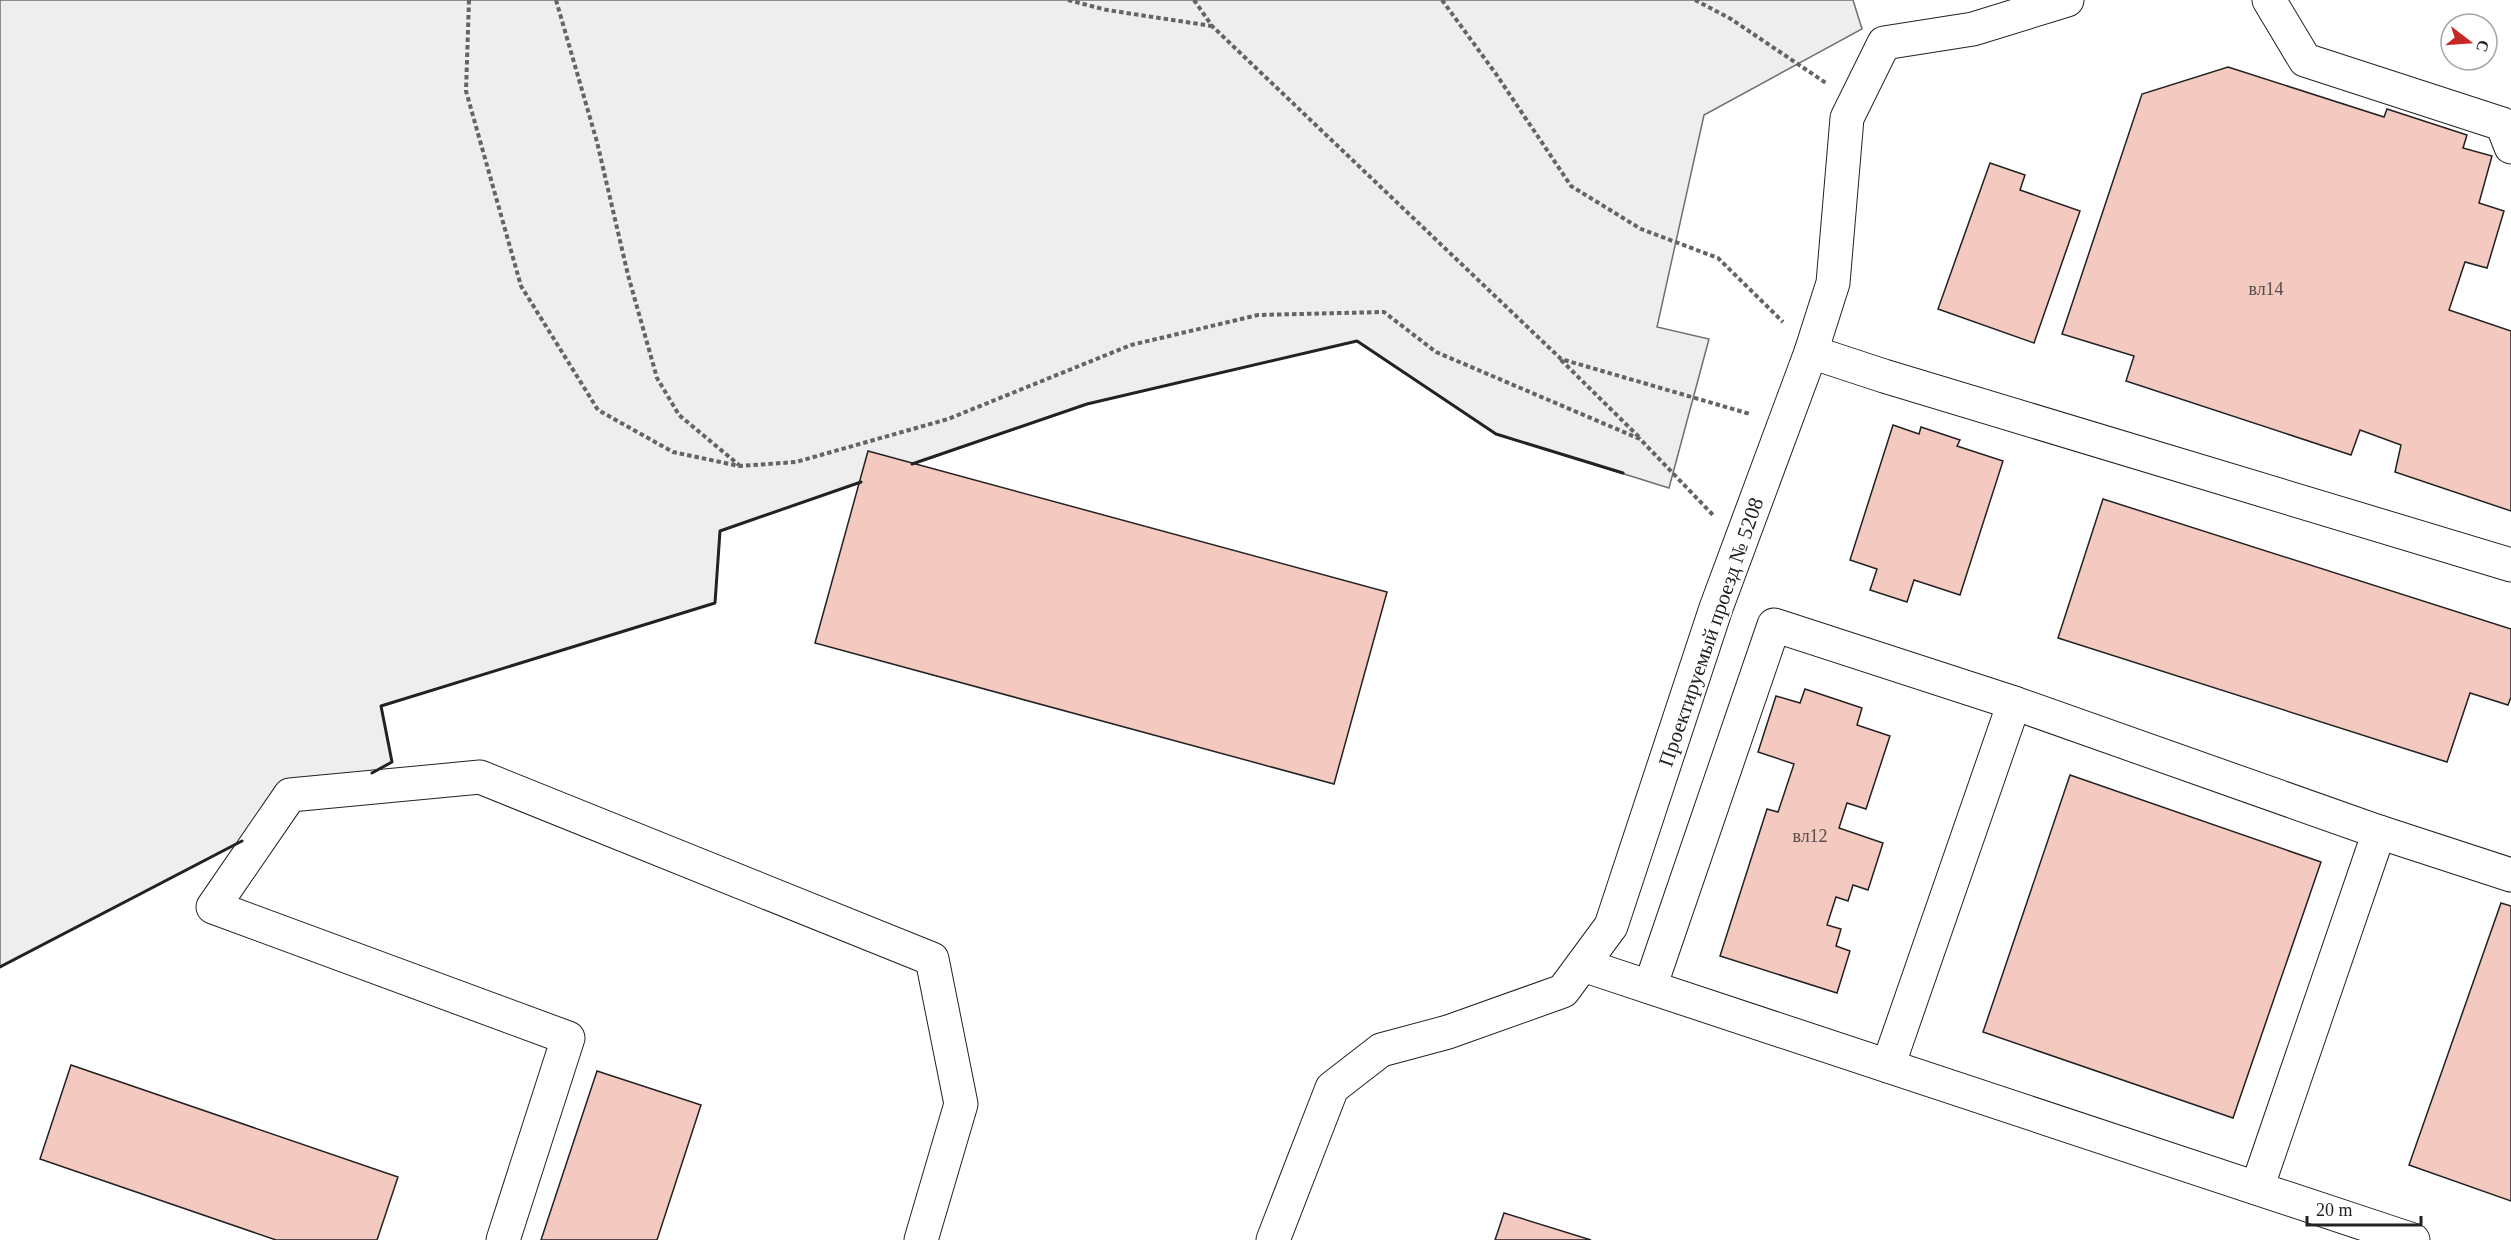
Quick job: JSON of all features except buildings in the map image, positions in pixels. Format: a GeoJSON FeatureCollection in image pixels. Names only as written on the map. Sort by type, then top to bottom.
{"type":"FeatureCollection","features":[{"type":"Feature","properties":{"kind":"street","name":"Проектируемый проезд № 5208"},"geometry":{"type":"LineString","coordinates":[[1273,1240],[1332,1088],[1381,1050],[1448,1032],[1563,991],[1611,926],[1740,543],[1811,352],[1833,283],[1847,118],[1884,44],[1973,29],[2067,0]]}},
{"type":"Feature","properties":{"kind":"street"},"geometry":{"type":"LineString","coordinates":[[2269,0],[2305,60],[2502,124],[2511,147]]}},
{"type":"Feature","properties":{"kind":"street"},"geometry":{"type":"LineString","coordinates":[[1811,352],[2511,565]]}},
{"type":"Feature","properties":{"kind":"street"},"geometry":{"type":"LineString","coordinates":[[1650,987],[1774,625],[2014,703],[2379,832],[2511,875]]}},
{"type":"Feature","properties":{"kind":"street"},"geometry":{"type":"LineString","coordinates":[[1888,1066],[2014,703]]}},
{"type":"Feature","properties":{"kind":"street"},"geometry":{"type":"LineString","coordinates":[[503,1240],[567,1038],[213,908],[290,795],[480,777],[932,959],[961,1104],[921,1240]]}},
{"type":"Feature","properties":{"kind":"street"},"geometry":{"type":"LineString","coordinates":[[2257,1188],[2379,832]]}},
{"type":"Feature","properties":{"kind":"street"},"geometry":{"type":"LineString","coordinates":[[1583,965],[2413,1240]]}},
{"type":"Feature","properties":{"kind":"path"},"geometry":{"type":"LineString","coordinates":[[469,0],[466,92],[521,286],[598,411],[673,452],[739,466],[796,462],[948,419],[1131,345],[1258,315],[1384,312],[1436,352],[1640,438]]}},
{"type":"Feature","properties":{"kind":"path"},"geometry":{"type":"LineString","coordinates":[[556,0],[597,142],[628,275],[657,378],[679,415],[739,466]]}},
{"type":"Feature","properties":{"kind":"path"},"geometry":{"type":"LineString","coordinates":[[1068,0],[1107,10],[1212,26]]}},
{"type":"Feature","properties":{"kind":"path"},"geometry":{"type":"LineString","coordinates":[[1194,0],[1212,26],[1561,359],[1740,543]]}},
{"type":"Feature","properties":{"kind":"path"},"geometry":{"type":"LineString","coordinates":[[1442,0],[1571,186],[1641,229],[1718,258],[1767,304],[1811,352]]}},
{"type":"Feature","properties":{"kind":"path"},"geometry":{"type":"LineString","coordinates":[[1695,0],[1731,20],[1831,86],[1847,118]]}},
{"type":"Feature","properties":{"kind":"path"},"geometry":{"type":"LineString","coordinates":[[1561,359],[1785,424]]}},
{"type":"Feature","properties":{"kind":"shaded area"},"geometry":{"type":"Polygon","coordinates":[[[0,0],[1853,0],[1862,29],[1704,115],[1657,327],[1709,339],[1669,488],[1496,434],[1357,341],[1087,404],[720,531],[715,603],[381,706],[392,762],[0,967],[0,0]]]}},
{"type":"Feature","properties":{"kind":"wall"},"geometry":{"type":"LineString","coordinates":[[912,464],[1087,404],[1357,341],[1496,434],[1623,473]]}},
{"type":"Feature","properties":{"kind":"wall"},"geometry":{"type":"LineString","coordinates":[[372,773],[392,762],[381,706],[715,603],[720,531],[861,482]]}},
{"type":"Feature","properties":{"kind":"wall"},"geometry":{"type":"LineString","coordinates":[[0,967],[242,841]]}}]}
